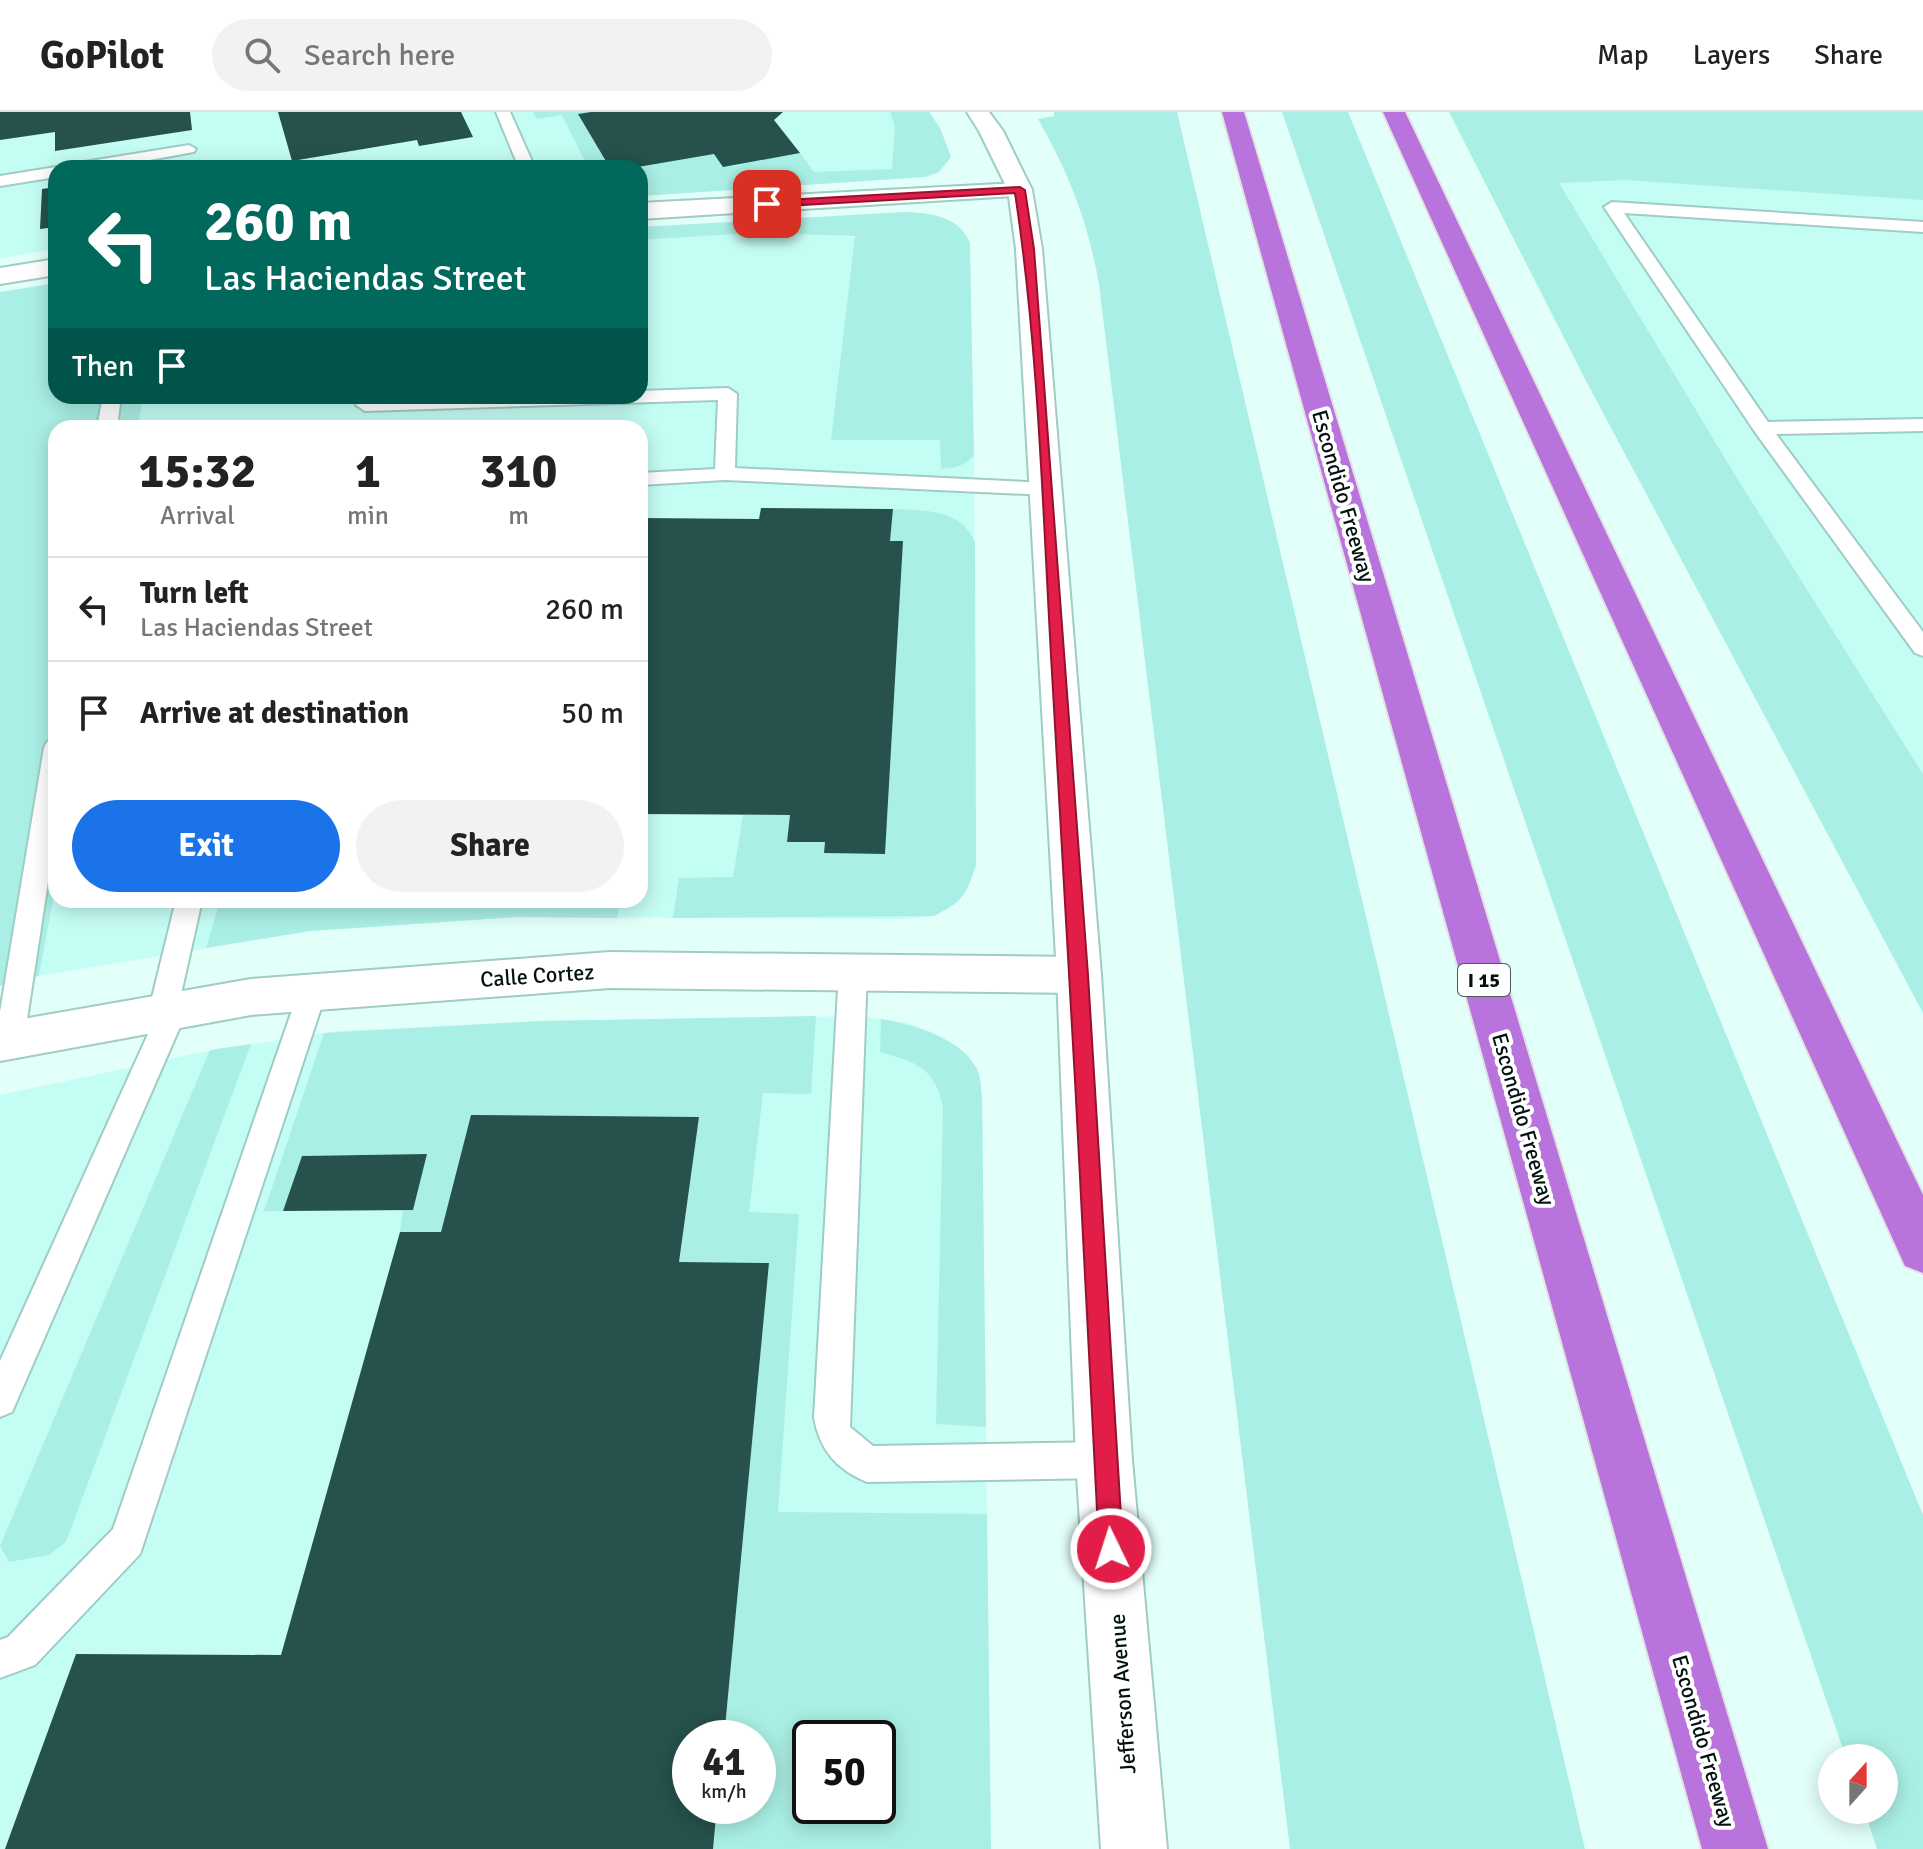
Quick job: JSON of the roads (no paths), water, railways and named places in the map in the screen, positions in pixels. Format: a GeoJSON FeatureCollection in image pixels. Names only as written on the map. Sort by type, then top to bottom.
{"type":"FeatureCollection","features":[{"type":"Feature","properties":{"kind":"highway","name":"Escondido Freeway"},"geometry":{"type":"LineString","coordinates":[[1233,112],[1735,1849]]}},
{"type":"Feature","properties":{"kind":"highway"},"geometry":{"type":"LineString","coordinates":[[1394,112],[1923,1249]]}},
{"type":"Feature","properties":{"kind":"main road","name":"Jefferson Avenue"},"geometry":{"type":"LineString","coordinates":[[978,112],[991,131],[1020,190],[1029,249],[1079,975],[1104,1460],[1134,1849]]}},
{"type":"Feature","properties":{"kind":"main road"},"geometry":{"type":"LineString","coordinates":[[648,211],[1020,190]]}},
{"type":"Feature","properties":{"kind":"main road"},"geometry":{"type":"LineString","coordinates":[[0,276],[48,268]]}},
{"type":"Feature","properties":{"kind":"main road","name":"Calle Cortez"},"geometry":{"type":"LineString","coordinates":[[5,1040],[251,997],[610,970],[1079,975]]}},
{"type":"Feature","properties":{"kind":"lane"},"geometry":{"type":"LineString","coordinates":[[503,112],[524,160]]}},
{"type":"Feature","properties":{"kind":"lane"},"geometry":{"type":"LineString","coordinates":[[125,160],[189,149]]}},
{"type":"Feature","properties":{"kind":"lane"},"geometry":{"type":"LineString","coordinates":[[0,181],[48,173]]}},
{"type":"Feature","properties":{"kind":"lane"},"geometry":{"type":"LineString","coordinates":[[1923,227],[1612,207],[1762,428],[1923,648]]}},
{"type":"Feature","properties":{"kind":"lane"},"geometry":{"type":"LineString","coordinates":[[648,396],[728,394],[725,474]]}},
{"type":"Feature","properties":{"kind":"lane"},"geometry":{"type":"LineString","coordinates":[[365,404],[398,404]]}},
{"type":"Feature","properties":{"kind":"lane"},"geometry":{"type":"LineString","coordinates":[[1762,428],[1923,425]]}},
{"type":"Feature","properties":{"kind":"lane"},"geometry":{"type":"LineString","coordinates":[[648,479],[725,474],[1047,489]]}},
{"type":"Feature","properties":{"kind":"lane"},"geometry":{"type":"LineString","coordinates":[[5,1040],[48,794]]}},
{"type":"Feature","properties":{"kind":"lane"},"geometry":{"type":"LineString","coordinates":[[0,1400],[167,1014],[187,908]]}},
{"type":"Feature","properties":{"kind":"lane"},"geometry":{"type":"LineString","coordinates":[[853,971],[831,1418],[835,1437],[867,1464],[1104,1460]]}},
{"type":"Feature","properties":{"kind":"lane"},"geometry":{"type":"LineString","coordinates":[[0,1659],[21,1651],[127,1541],[312,993]]}}]}
